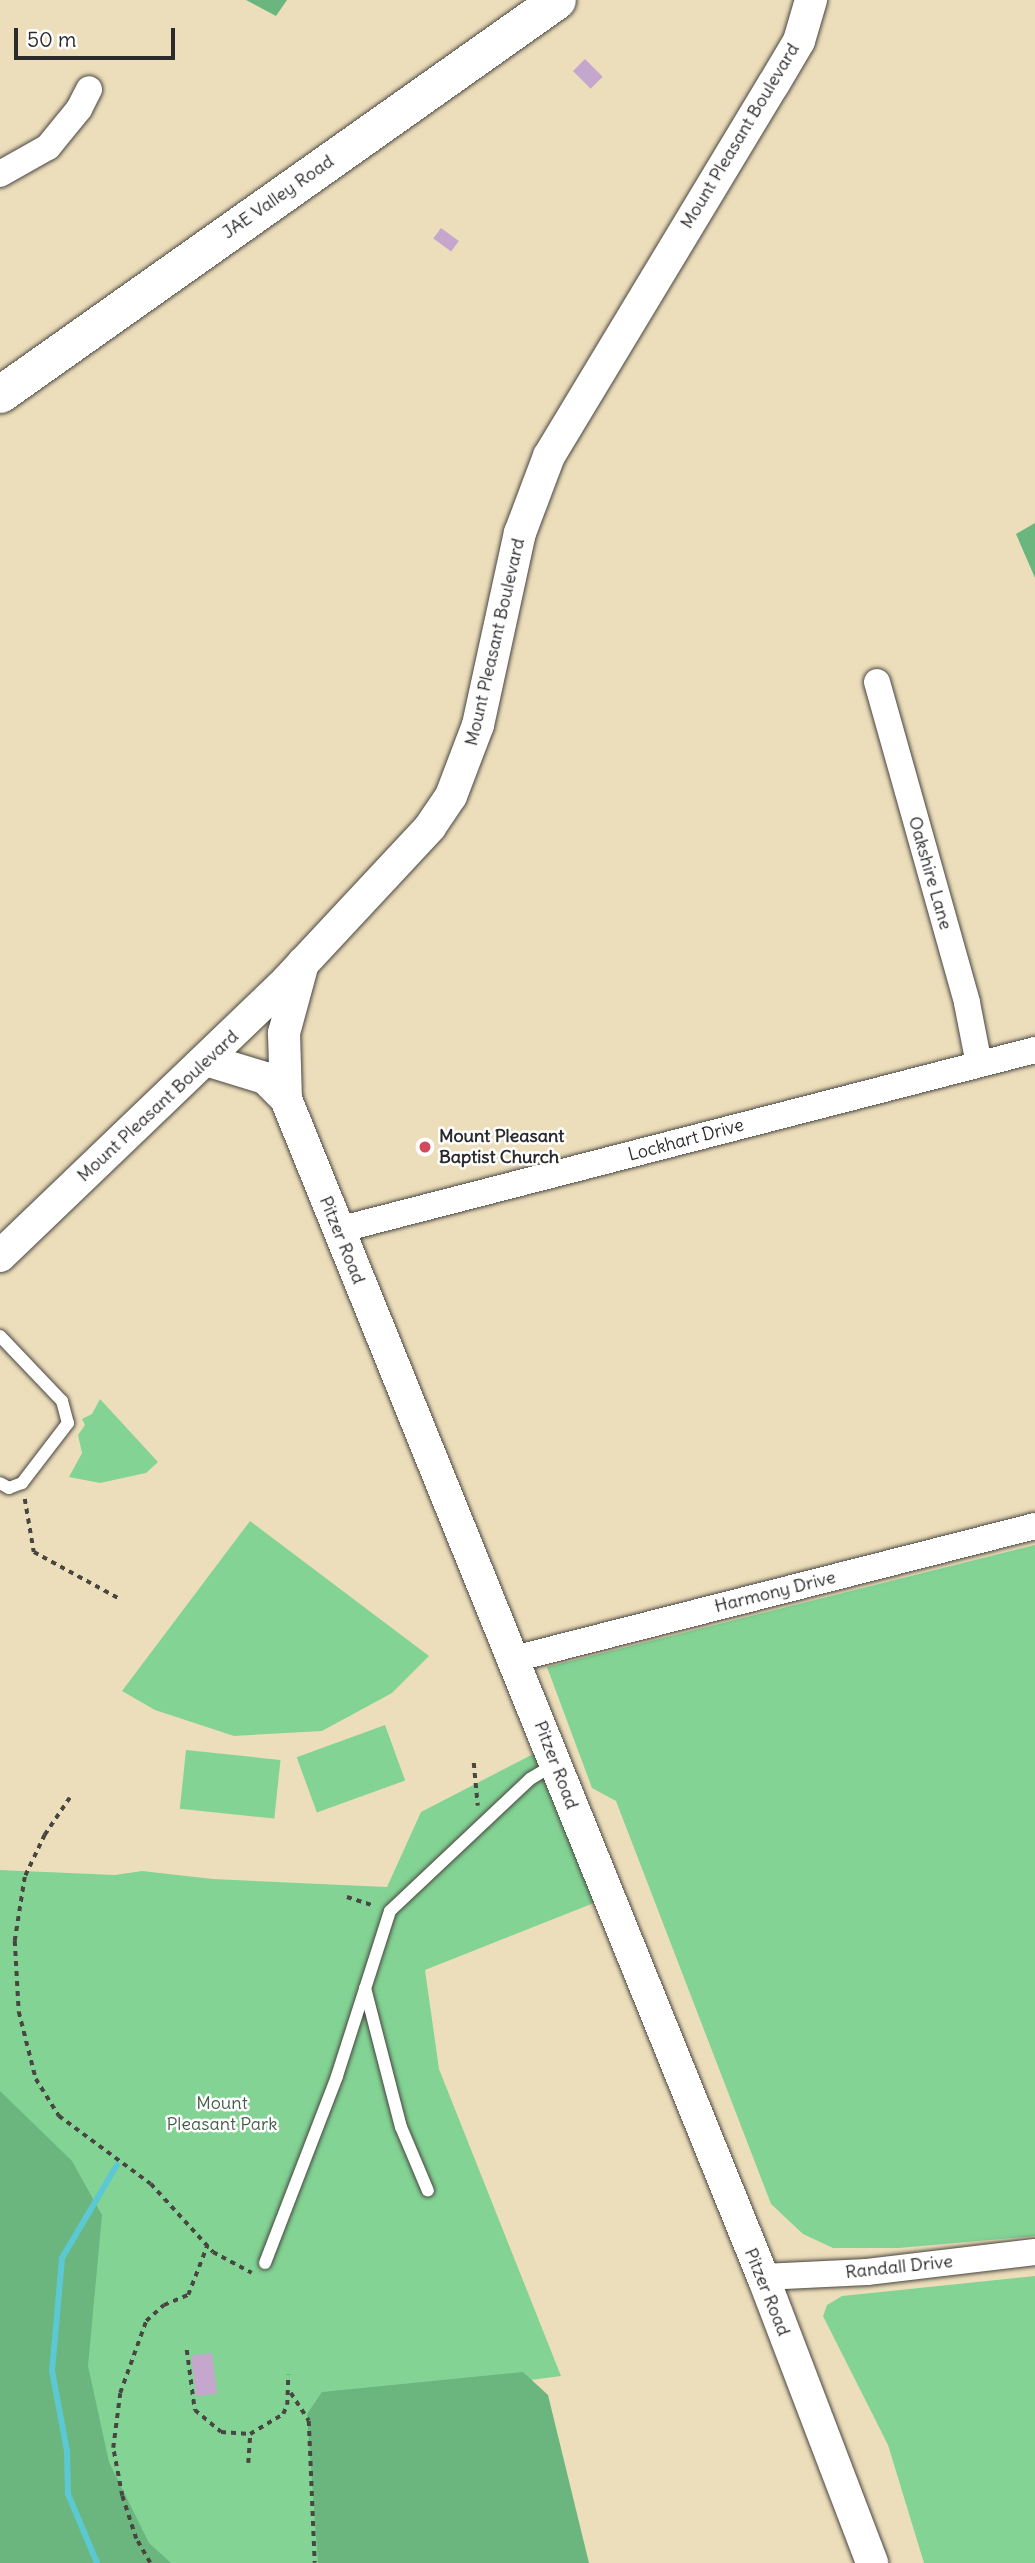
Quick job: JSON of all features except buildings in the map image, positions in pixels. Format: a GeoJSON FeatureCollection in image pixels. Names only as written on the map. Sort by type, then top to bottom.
{"type":"FeatureCollection","features":[{"type":"Feature","properties":{"kind":"main road","name":"JAE Valley Road"},"geometry":{"type":"LineString","coordinates":[[0,394],[556,0]]}},
{"type":"Feature","properties":{"kind":"street","name":"Mount Pleasant Boulevard"},"geometry":{"type":"LineString","coordinates":[[0,1255],[206,1060],[303,963],[430,827],[451,796],[478,725],[520,533],[549,456],[799,41],[811,0]]}},
{"type":"Feature","properties":{"kind":"street"},"geometry":{"type":"LineString","coordinates":[[0,174],[48,147],[79,109],[89,89]]}},
{"type":"Feature","properties":{"kind":"street","name":"Oakshire Lane"},"geometry":{"type":"LineString","coordinates":[[877,682],[967,1003],[979,1065]]}},
{"type":"Feature","properties":{"kind":"street","name":"Pitzer Road"},"geometry":{"type":"LineString","coordinates":[[303,963],[284,1033],[286,1098],[763,2277],[872,2563]]}},
{"type":"Feature","properties":{"kind":"street","name":"Lockhart Drive"},"geometry":{"type":"LineString","coordinates":[[338,1230],[1035,1050]]}},
{"type":"Feature","properties":{"kind":"street"},"geometry":{"type":"LineString","coordinates":[[206,1060],[265,1079],[286,1098]]}},
{"type":"Feature","properties":{"kind":"street","name":"Harmony Drive"},"geometry":{"type":"LineString","coordinates":[[514,1659],[1035,1526]]}},
{"type":"Feature","properties":{"kind":"street","name":"Randall Drive"},"geometry":{"type":"LineString","coordinates":[[763,2277],[867,2272],[1035,2252]]}},
{"type":"Feature","properties":{"kind":"lane"},"geometry":{"type":"LineString","coordinates":[[0,1336],[67,1410],[62,1434],[22,1483],[9,1488],[0,1483]]}},
{"type":"Feature","properties":{"kind":"lane"},"geometry":{"type":"LineString","coordinates":[[265,2263],[337,2076],[390,1911],[530,1779],[556,1764]]}},
{"type":"Feature","properties":{"kind":"lane"},"geometry":{"type":"LineString","coordinates":[[365,1988],[401,2127],[428,2191]]}},
{"type":"Feature","properties":{"kind":"path"},"geometry":{"type":"LineString","coordinates":[[22,1483],[34,1552],[120,1599]]}},
{"type":"Feature","properties":{"kind":"path"},"geometry":{"type":"LineString","coordinates":[[474,1763],[475,1799]]}},
{"type":"Feature","properties":{"kind":"path"},"geometry":{"type":"LineString","coordinates":[[70,1798],[25,1877],[15,1941],[19,2012],[36,2080],[59,2116],[152,2184],[207,2246],[256,2274]]}},
{"type":"Feature","properties":{"kind":"path"},"geometry":{"type":"LineString","coordinates":[[347,1897],[390,1911]]}},
{"type":"Feature","properties":{"kind":"path"},"geometry":{"type":"LineString","coordinates":[[150,2563],[122,2496],[113,2448],[120,2393],[146,2321],[164,2305],[188,2295],[207,2246]]}},
{"type":"Feature","properties":{"kind":"path"},"geometry":{"type":"LineString","coordinates":[[187,2350],[195,2410],[220,2432],[250,2434],[282,2414],[291,2393]]}},
{"type":"Feature","properties":{"kind":"path"},"geometry":{"type":"LineString","coordinates":[[288,2375],[291,2393],[309,2421],[315,2563]]}},
{"type":"Feature","properties":{"kind":"path"},"geometry":{"type":"LineString","coordinates":[[248,2463],[250,2434]]}},
{"type":"Feature","properties":{"kind":"green space"},"geometry":{"type":"Polygon","coordinates":[[[246,0],[287,0],[276,16],[246,0]]]}},
{"type":"Feature","properties":{"kind":"green space"},"geometry":{"type":"Polygon","coordinates":[[[1035,523],[1035,578],[1016,534],[1035,523]]]}},
{"type":"Feature","properties":{"kind":"green space"},"geometry":{"type":"Polygon","coordinates":[[[100,1399],[158,1462],[146,1473],[100,1483],[69,1477],[82,1453],[78,1435],[85,1425],[82,1419],[92,1414],[100,1399]]]}},
{"type":"Feature","properties":{"kind":"green space"},"geometry":{"type":"Polygon","coordinates":[[[250,1521],[429,1656],[392,1693],[322,1731],[234,1736],[155,1710],[122,1691],[250,1521]]]}},
{"type":"Feature","properties":{"kind":"green space"},"geometry":{"type":"Polygon","coordinates":[[[1035,1545],[1035,2236],[899,2248],[833,2248],[803,2234],[771,2204],[616,1801],[592,1788],[547,1667],[1035,1545]]]}},
{"type":"Feature","properties":{"kind":"green space"},"geometry":{"type":"Polygon","coordinates":[[[385,1725],[405,1780],[317,1813],[297,1757],[385,1725]]]}},
{"type":"Feature","properties":{"kind":"green space"},"geometry":{"type":"Polygon","coordinates":[[[186,1750],[280,1760],[274,1819],[180,1809],[186,1750]]]}},
{"type":"Feature","properties":{"kind":"green space","name":"Mount Pleasant Park"},"geometry":{"type":"Polygon","coordinates":[[[539,1751],[599,1901],[425,1970],[439,2069],[561,2376],[326,2407],[346,2563],[114,2563],[0,2247],[0,1870],[115,1875],[142,1871],[213,1879],[387,1887],[421,1812],[539,1751]]]}},
{"type":"Feature","properties":{"kind":"green space"},"geometry":{"type":"Polygon","coordinates":[[[0,2091],[72,2161],[102,2215],[88,2366],[109,2462],[149,2543],[171,2563],[0,2563],[0,2091]]]}},
{"type":"Feature","properties":{"kind":"green space"},"geometry":{"type":"Polygon","coordinates":[[[1035,2276],[1035,2563],[924,2563],[888,2445],[823,2316],[827,2305],[842,2296],[1035,2276]]]}},
{"type":"Feature","properties":{"kind":"green space"},"geometry":{"type":"Polygon","coordinates":[[[523,2372],[548,2395],[589,2563],[318,2563],[307,2414],[322,2392],[523,2372]]]}},
{"type":"Feature","properties":{"kind":"waterway"},"geometry":{"type":"LineString","coordinates":[[97,2563],[68,2494],[67,2451],[52,2371],[62,2258],[117,2165]]}},
{"type":"Feature","properties":{"kind":"place","name":"Mount Pleasant Baptist Church"},"geometry":{"type":"Point","coordinates":[425,1147]}}]}
